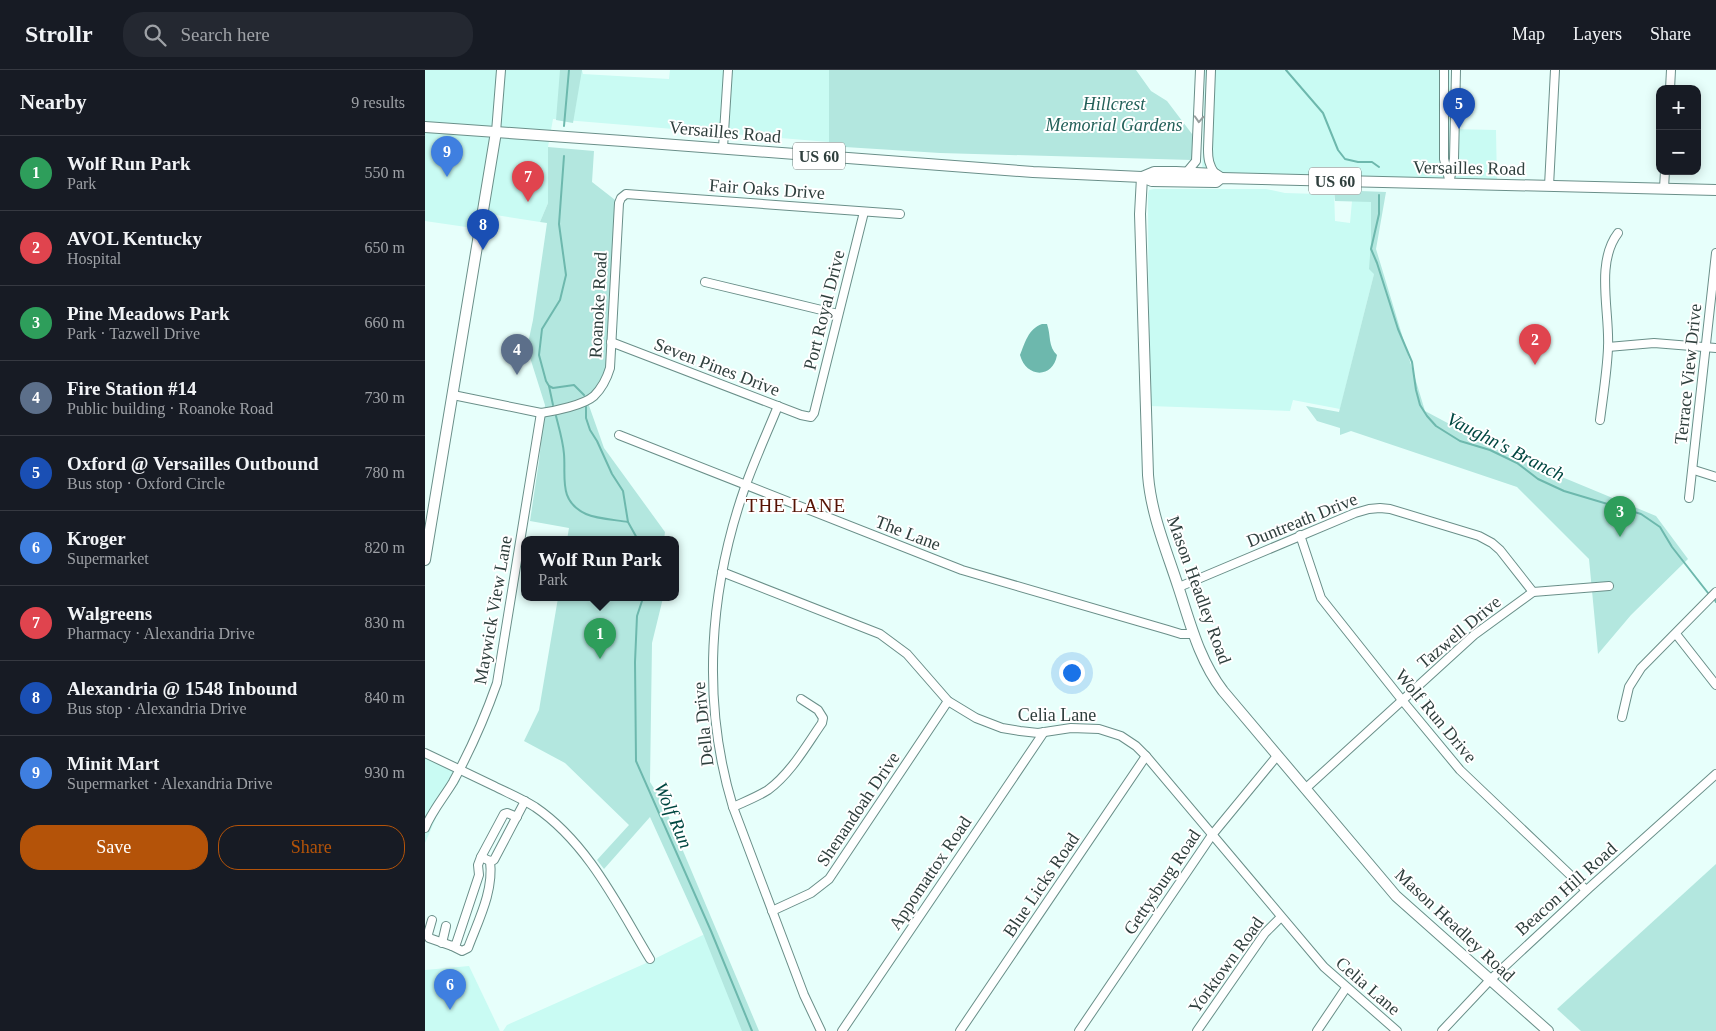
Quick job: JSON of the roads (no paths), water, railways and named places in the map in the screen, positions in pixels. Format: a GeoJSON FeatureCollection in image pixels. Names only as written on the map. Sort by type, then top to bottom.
{"type":"FeatureCollection","features":[{"type":"Feature","properties":{"kind":"main road","name":"Versailles Road"},"geometry":{"type":"LineString","coordinates":[[425,127],[1033,172],[1142,177],[1152,181],[1216,182],[1218,176]]}},
{"type":"Feature","properties":{"kind":"main road"},"geometry":{"type":"LineString","coordinates":[[425,560],[496,132]]}},
{"type":"Feature","properties":{"kind":"main road","name":"Versailles Road"},"geometry":{"type":"LineString","coordinates":[[1142,177],[1154,172],[1218,176],[1716,190]]}},
{"type":"Feature","properties":{"kind":"main road","name":"Mason Headley Road"},"geometry":{"type":"LineString","coordinates":[[1142,177],[1140,214],[1150,497],[1156,522],[1205,664],[1215,680],[1277,756],[1396,896],[1548,1031]]}},
{"type":"Feature","properties":{"kind":"street"},"geometry":{"type":"LineString","coordinates":[[496,132],[501,70]]}},
{"type":"Feature","properties":{"kind":"street"},"geometry":{"type":"LineString","coordinates":[[723,148],[728,70]]}},
{"type":"Feature","properties":{"kind":"street"},"geometry":{"type":"LineString","coordinates":[[1186,173],[1196,161],[1200,70]]}},
{"type":"Feature","properties":{"kind":"street"},"geometry":{"type":"LineString","coordinates":[[1211,70],[1207,149],[1211,168],[1218,176]]}},
{"type":"Feature","properties":{"kind":"street"},"geometry":{"type":"LineString","coordinates":[[1444,70],[1444,159],[1449,183]]}},
{"type":"Feature","properties":{"kind":"street"},"geometry":{"type":"LineString","coordinates":[[1449,183],[1454,159],[1456,70]]}},
{"type":"Feature","properties":{"kind":"street"},"geometry":{"type":"LineString","coordinates":[[1549,186],[1555,70]]}},
{"type":"Feature","properties":{"kind":"street"},"geometry":{"type":"LineString","coordinates":[[1670,85],[1671,70]]}},
{"type":"Feature","properties":{"kind":"street"},"geometry":{"type":"LineString","coordinates":[[1664,188],[1665,175]]}},
{"type":"Feature","properties":{"kind":"street","name":"Roanoke Road"},"geometry":{"type":"LineString","coordinates":[[453,395],[541,413],[551,412],[595,395],[608,375],[610,362],[619,203],[623,195],[632,194]]}},
{"type":"Feature","properties":{"kind":"street","name":"Fair Oaks Drive"},"geometry":{"type":"LineString","coordinates":[[632,194],[900,214]]}},
{"type":"Feature","properties":{"kind":"street","name":"Port Royal Drive"},"geometry":{"type":"LineString","coordinates":[[813,416],[864,212]]}},
{"type":"Feature","properties":{"kind":"street"},"geometry":{"type":"LineString","coordinates":[[1600,420],[1608,347],[1605,264],[1609,246],[1619,233]]}},
{"type":"Feature","properties":{"kind":"street","name":"Terrace View Drive"},"geometry":{"type":"LineString","coordinates":[[1689,498],[1716,253]]}},
{"type":"Feature","properties":{"kind":"street"},"geometry":{"type":"LineString","coordinates":[[705,282],[838,314]]}},
{"type":"Feature","properties":{"kind":"street","name":"Seven Pines Drive"},"geometry":{"type":"LineString","coordinates":[[611,342],[807,417],[813,416]]}},
{"type":"Feature","properties":{"kind":"street"},"geometry":{"type":"LineString","coordinates":[[1608,347],[1654,343],[1716,348]]}},
{"type":"Feature","properties":{"kind":"street","name":"Della Drive"},"geometry":{"type":"LineString","coordinates":[[778,406],[745,486],[722,572],[713,638],[713,702],[722,770],[733,807],[804,995],[821,1031]]}},
{"type":"Feature","properties":{"kind":"street","name":"Maywick View Lane"},"geometry":{"type":"LineString","coordinates":[[425,828],[431,814],[459,769],[485,714],[497,683],[541,413]]}},
{"type":"Feature","properties":{"kind":"street","name":"The Lane"},"geometry":{"type":"LineString","coordinates":[[619,435],[963,570],[1181,634],[1194,634]]}},
{"type":"Feature","properties":{"kind":"street"},"geometry":{"type":"LineString","coordinates":[[1693,470],[1716,477]]}},
{"type":"Feature","properties":{"kind":"street","name":"Duntreath Drive"},"geometry":{"type":"LineString","coordinates":[[1179,588],[1300,535],[1369,509],[1380,508],[1402,512],[1486,539],[1500,550],[1533,592]]}},
{"type":"Feature","properties":{"kind":"street","name":"Wolf Run Drive"},"geometry":{"type":"LineString","coordinates":[[1300,535],[1321,598],[1402,700],[1460,770],[1586,890]]}},
{"type":"Feature","properties":{"kind":"street","name":"Celia Lane"},"geometry":{"type":"LineString","coordinates":[[722,572],[880,634],[907,654],[948,701],[976,718],[1002,728],[1020,731],[1044,732],[1085,727],[1106,730],[1128,740],[1146,756],[1324,967],[1397,1031]]}},
{"type":"Feature","properties":{"kind":"street"},"geometry":{"type":"LineString","coordinates":[[1533,592],[1609,586]]}},
{"type":"Feature","properties":{"kind":"street","name":"Tazwell Drive"},"geometry":{"type":"LineString","coordinates":[[1305,789],[1475,635],[1533,592]]}},
{"type":"Feature","properties":{"kind":"street"},"geometry":{"type":"LineString","coordinates":[[1622,717],[1629,687],[1635,676],[1716,592]]}},
{"type":"Feature","properties":{"kind":"street"},"geometry":{"type":"LineString","coordinates":[[1676,634],[1716,685]]}},
{"type":"Feature","properties":{"kind":"street"},"geometry":{"type":"LineString","coordinates":[[733,807],[759,795],[781,778],[822,723],[823,718],[818,710],[801,699]]}},
{"type":"Feature","properties":{"kind":"street","name":"Shenandoah Drive"},"geometry":{"type":"LineString","coordinates":[[772,911],[811,894],[829,879],[948,701]]}},
{"type":"Feature","properties":{"kind":"street","name":"Appomattox Road"},"geometry":{"type":"LineString","coordinates":[[841,1031],[1044,732]]}},
{"type":"Feature","properties":{"kind":"street"},"geometry":{"type":"LineString","coordinates":[[425,753],[525,801],[547,816],[587,858],[617,901],[650,959]]}},
{"type":"Feature","properties":{"kind":"street","name":"Blue Licks Road"},"geometry":{"type":"LineString","coordinates":[[960,1031],[1146,756]]}},
{"type":"Feature","properties":{"kind":"street","name":"Gettysburg Road"},"geometry":{"type":"LineString","coordinates":[[1079,1031],[1212,835],[1277,756]]}},
{"type":"Feature","properties":{"kind":"street","name":"Beacon Hill Road"},"geometry":{"type":"LineString","coordinates":[[1442,1031],[1490,980],[1586,890],[1716,774]]}},
{"type":"Feature","properties":{"kind":"street"},"geometry":{"type":"LineString","coordinates":[[490,861],[493,860],[525,801]]}},
{"type":"Feature","properties":{"kind":"street"},"geometry":{"type":"LineString","coordinates":[[452,946],[456,944],[479,875],[478,865],[481,857],[504,814],[507,812],[517,817]]}},
{"type":"Feature","properties":{"kind":"street"},"geometry":{"type":"LineString","coordinates":[[481,857],[490,861]]}},
{"type":"Feature","properties":{"kind":"street"},"geometry":{"type":"LineString","coordinates":[[432,920],[427,936],[462,951],[468,948],[488,892],[492,875],[490,861]]}},
{"type":"Feature","properties":{"kind":"street","name":"Yorktown Road"},"geometry":{"type":"LineString","coordinates":[[1197,1031],[1265,933],[1281,917]]}},
{"type":"Feature","properties":{"kind":"street"},"geometry":{"type":"LineString","coordinates":[[442,942],[447,926]]}},
{"type":"Feature","properties":{"kind":"street"},"geometry":{"type":"LineString","coordinates":[[1317,1031],[1346,988]]}},
{"type":"Feature","properties":{"kind":"waterway","name":"Wolf Run"},"geometry":{"type":"LineString","coordinates":[[564,126],[569,70]]}},
{"type":"Feature","properties":{"kind":"waterway","name":"Vaughn's Branch"},"geometry":{"type":"LineString","coordinates":[[1286,70],[1323,113],[1338,150],[1345,159],[1358,162],[1372,162],[1379,167]]}},
{"type":"Feature","properties":{"kind":"waterway","name":"Wolf Run"},"geometry":{"type":"LineString","coordinates":[[564,156],[559,224],[566,275],[560,300],[542,329],[539,355],[549,386],[553,388],[574,385],[584,395]]}},
{"type":"Feature","properties":{"kind":"waterway","name":"Vaughn's Branch"},"geometry":{"type":"LineString","coordinates":[[1379,195],[1379,214],[1371,249],[1398,329],[1412,362],[1420,405],[1427,416],[1436,426],[1460,441],[1490,450],[1517,463],[1538,479],[1564,491],[1641,514],[1660,527],[1672,547],[1708,593]]}},
{"type":"Feature","properties":{"kind":"waterway"},"geometry":{"type":"LineString","coordinates":[[549,386],[553,405]]}},
{"type":"Feature","properties":{"kind":"waterway","name":"Wolf Run"},"geometry":{"type":"LineString","coordinates":[[586,407],[586,418],[590,430],[612,474],[623,491],[628,522],[636,536]]}},
{"type":"Feature","properties":{"kind":"waterway"},"geometry":{"type":"LineString","coordinates":[[556,416],[563,449],[565,488],[571,503],[577,509],[591,516],[628,522]]}},
{"type":"Feature","properties":{"kind":"waterway","name":"Wolf Run"},"geometry":{"type":"LineString","coordinates":[[642,601],[637,616],[635,662],[636,761],[711,931],[752,1031]]}},
{"type":"Feature","properties":{"kind":"place","name":"Oxford @ Versailles Outbound"},"geometry":{"type":"Point","coordinates":[1459,129]}},
{"type":"Feature","properties":{"kind":"place","name":"Minit Mart"},"geometry":{"type":"Point","coordinates":[447,177]}},
{"type":"Feature","properties":{"kind":"place","name":"Walgreens"},"geometry":{"type":"Point","coordinates":[528,202]}},
{"type":"Feature","properties":{"kind":"place","name":"Alexandria @ 1548 Inbound"},"geometry":{"type":"Point","coordinates":[483,250]}},
{"type":"Feature","properties":{"kind":"place","name":"AVOL Kentucky"},"geometry":{"type":"Point","coordinates":[1535,365]}},
{"type":"Feature","properties":{"kind":"place","name":"Fire Station #14"},"geometry":{"type":"Point","coordinates":[517,375]}},
{"type":"Feature","properties":{"kind":"place","name":"Pine Meadows Park"},"geometry":{"type":"Point","coordinates":[1620,537]}},
{"type":"Feature","properties":{"kind":"place","name":"Wolf Run Park"},"geometry":{"type":"Point","coordinates":[600,659]}},
{"type":"Feature","properties":{"kind":"place","name":"Kroger"},"geometry":{"type":"Point","coordinates":[450,1010]}},
{"type":"Feature","properties":{"kind":"district","name":"THE LANE"},"geometry":{"type":"Point","coordinates":[796,505]}},
{"type":"Feature","properties":{"kind":"park label","name":"Hillcrest Memorial Gardens"},"geometry":{"type":"Point","coordinates":[1114,114]}}]}
